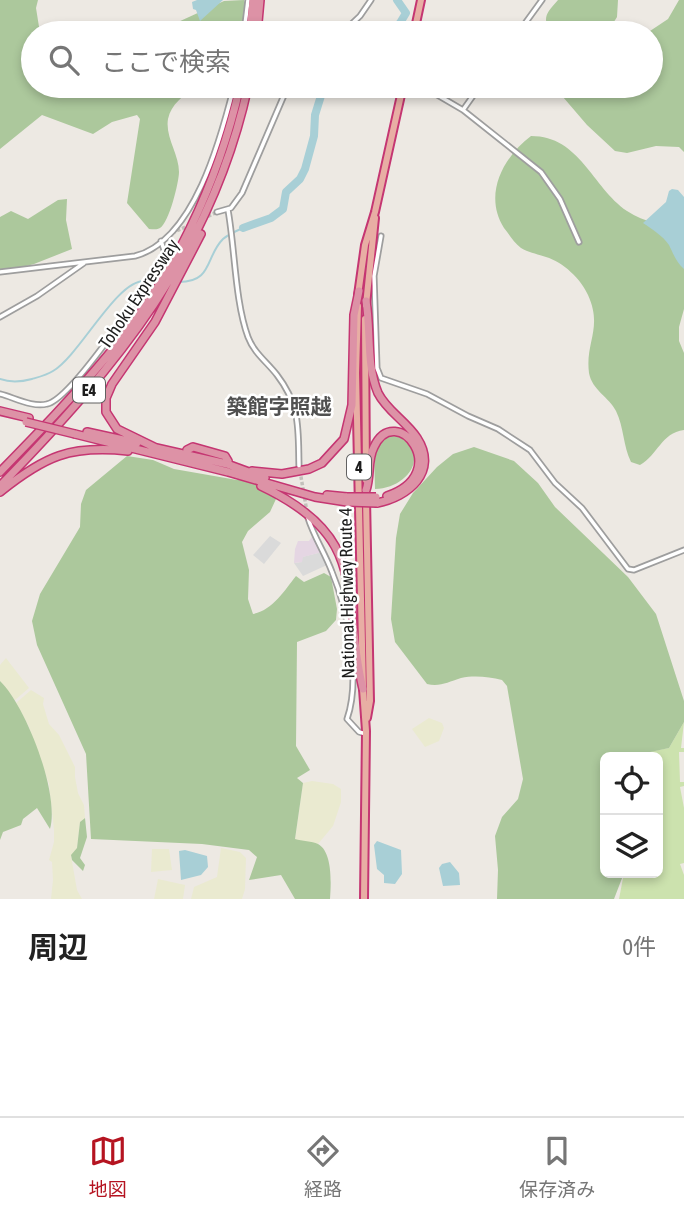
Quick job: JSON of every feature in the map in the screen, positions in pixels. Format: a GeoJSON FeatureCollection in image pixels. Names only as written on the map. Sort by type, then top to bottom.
{"type":"FeatureCollection","features":[{"type":"Feature","properties":{"kind":"highway"},"geometry":{"type":"LineString","coordinates":[[250,21],[251,0]]}},
{"type":"Feature","properties":{"kind":"highway"},"geometry":{"type":"LineString","coordinates":[[258,21],[260,0]]}},
{"type":"Feature","properties":{"kind":"highway"},"geometry":{"type":"LineString","coordinates":[[417,21],[421,0]]}},
{"type":"Feature","properties":{"kind":"highway","name":"Tohoku Expressway"},"geometry":{"type":"LineString","coordinates":[[0,472],[110,353],[158,286],[209,187],[237,98]]}},
{"type":"Feature","properties":{"kind":"highway"},"geometry":{"type":"LineString","coordinates":[[156,452],[117,429],[106,412],[106,398],[112,384],[155,322],[202,231],[222,176],[245,98]]}},
{"type":"Feature","properties":{"kind":"highway","name":"National Highway Route 4"},"geometry":{"type":"LineString","coordinates":[[364,899],[366,723],[356,373],[359,291],[365,245],[375,212],[399,98]]}},
{"type":"Feature","properties":{"kind":"highway","name":"National Highway Route 4"},"geometry":{"type":"LineString","coordinates":[[366,723],[370,701],[364,372],[366,301],[372,268],[375,212]]}},
{"type":"Feature","properties":{"kind":"highway","name":"Tohoku Expressway"},"geometry":{"type":"LineString","coordinates":[[0,486],[92,387],[171,287]]}},
{"type":"Feature","properties":{"kind":"highway"},"geometry":{"type":"LineString","coordinates":[[0,413],[156,452],[189,464],[282,474],[309,469],[322,463],[344,439],[352,405],[354,315],[359,291]]}},
{"type":"Feature","properties":{"kind":"highway"},"geometry":{"type":"LineString","coordinates":[[0,492],[39,464],[68,452],[83,449],[156,452],[187,450],[315,497],[376,500],[399,497],[419,479],[424,461],[418,439],[393,414],[379,394],[373,379],[366,301]]}},
{"type":"Feature","properties":{"kind":"highway"},"geometry":{"type":"LineString","coordinates":[[366,490],[371,456],[379,439],[394,432],[409,438],[417,448],[416,472],[402,490],[376,500]]}},
{"type":"Feature","properties":{"kind":"highway"},"geometry":{"type":"LineString","coordinates":[[0,466],[21,450]]}},
{"type":"Feature","properties":{"kind":"highway"},"geometry":{"type":"LineString","coordinates":[[177,452],[238,470],[298,504],[317,521],[334,544],[349,584],[363,689]]}},
{"type":"Feature","properties":{"kind":"street"},"geometry":{"type":"LineString","coordinates":[[247,21],[251,0]]}},
{"type":"Feature","properties":{"kind":"street"},"geometry":{"type":"LineString","coordinates":[[354,21],[371,0]]}},
{"type":"Feature","properties":{"kind":"street"},"geometry":{"type":"LineString","coordinates":[[527,21],[542,0]]}},
{"type":"Feature","properties":{"kind":"street"},"geometry":{"type":"LineString","coordinates":[[0,272],[146,254],[162,241],[190,210],[208,170],[231,98]]}},
{"type":"Feature","properties":{"kind":"street"},"geometry":{"type":"LineString","coordinates":[[217,212],[228,210],[242,193],[283,98]]}},
{"type":"Feature","properties":{"kind":"street"},"geometry":{"type":"LineString","coordinates":[[442,98],[463,110],[541,172],[560,199],[579,242]]}},
{"type":"Feature","properties":{"kind":"street"},"geometry":{"type":"LineString","coordinates":[[463,110],[472,98]]}},
{"type":"Feature","properties":{"kind":"street"},"geometry":{"type":"LineString","coordinates":[[228,210],[247,334],[254,349],[283,384],[296,407],[299,418],[299,467]]}},
{"type":"Feature","properties":{"kind":"street"},"geometry":{"type":"LineString","coordinates":[[380,236],[372,268],[376,349],[381,378],[427,394],[498,429],[530,450],[555,483],[582,508],[628,569],[634,570],[684,550]]}},
{"type":"Feature","properties":{"kind":"street"},"geometry":{"type":"LineString","coordinates":[[0,394],[40,405],[54,401],[97,354],[146,286],[165,253],[162,241]]}},
{"type":"Feature","properties":{"kind":"street"},"geometry":{"type":"LineString","coordinates":[[0,317],[37,296],[84,263]]}},
{"type":"Feature","properties":{"kind":"street"},"geometry":{"type":"LineString","coordinates":[[362,267],[372,268]]}},
{"type":"Feature","properties":{"kind":"street"},"geometry":{"type":"LineString","coordinates":[[307,518],[333,572],[346,610],[353,688],[353,701],[347,719],[359,732],[366,734]]}},
{"type":"Feature","properties":{"kind":"shaded area"},"geometry":{"type":"Polygon","coordinates":[[[313,535],[322,552],[303,557],[302,562],[294,563],[298,541],[309,541],[313,535]]]}},
{"type":"Feature","properties":{"kind":"shaded area"},"geometry":{"type":"Polygon","coordinates":[[[270,536],[281,543],[264,564],[253,555],[270,536]]]}},
{"type":"Feature","properties":{"kind":"shaded area"},"geometry":{"type":"Polygon","coordinates":[[[322,552],[327,565],[303,576],[294,563],[302,562],[302,557],[322,552]]]}},
{"type":"Feature","properties":{"kind":"green space"},"geometry":{"type":"Polygon","coordinates":[[[0,0],[38,0],[38,21],[21,21],[21,98],[182,98],[168,119],[168,132],[179,172],[170,211],[160,228],[149,229],[127,203],[140,119],[137,115],[112,122],[93,134],[42,115],[0,149],[0,0]]]}},
{"type":"Feature","properties":{"kind":"green space"},"geometry":{"type":"Polygon","coordinates":[[[244,0],[246,13],[243,21],[180,21],[224,1],[244,0]]]}},
{"type":"Feature","properties":{"kind":"green space"},"geometry":{"type":"Polygon","coordinates":[[[558,0],[618,0],[614,21],[546,21],[558,0]]]}},
{"type":"Feature","properties":{"kind":"green space"},"geometry":{"type":"Polygon","coordinates":[[[679,0],[684,0],[684,152],[679,147],[656,146],[627,153],[615,151],[564,98],[663,98],[663,22],[668,19],[679,0]]]}},
{"type":"Feature","properties":{"kind":"green space"},"geometry":{"type":"Polygon","coordinates":[[[531,136],[548,138],[574,153],[604,189],[627,211],[654,223],[684,225],[684,309],[679,327],[679,341],[684,353],[684,430],[670,435],[640,465],[631,462],[616,411],[597,389],[589,373],[594,317],[585,289],[571,272],[559,263],[518,246],[498,215],[495,203],[499,177],[512,155],[531,136]]]}},
{"type":"Feature","properties":{"kind":"green space"},"geometry":{"type":"Polygon","coordinates":[[[67,199],[66,220],[72,249],[34,264],[0,273],[0,217],[11,211],[28,219],[58,200],[67,199]]]}},
{"type":"Feature","properties":{"kind":"green space"},"geometry":{"type":"Polygon","coordinates":[[[394,434],[406,441],[412,450],[412,468],[398,483],[375,489],[374,452],[386,437],[394,434]]]}},
{"type":"Feature","properties":{"kind":"green space"},"geometry":{"type":"Polygon","coordinates":[[[474,447],[514,461],[538,483],[555,507],[628,577],[656,614],[684,701],[684,722],[669,748],[650,752],[600,752],[600,878],[622,878],[614,899],[497,899],[495,836],[502,817],[518,799],[523,779],[507,686],[502,680],[487,677],[427,684],[395,642],[391,619],[400,514],[413,493],[453,454],[474,447]]]}},
{"type":"Feature","properties":{"kind":"green space"},"geometry":{"type":"Polygon","coordinates":[[[127,456],[153,460],[174,469],[237,480],[258,480],[268,483],[274,489],[276,499],[270,512],[248,531],[242,542],[249,570],[248,599],[253,614],[272,604],[296,576],[304,582],[324,573],[331,577],[337,609],[336,620],[326,631],[297,642],[296,746],[310,770],[297,778],[303,783],[295,839],[313,842],[323,848],[329,861],[330,899],[295,899],[281,875],[249,880],[257,857],[249,850],[202,844],[91,839],[86,754],[37,645],[32,621],[40,594],[80,527],[81,504],[86,490],[127,456]]]}},
{"type":"Feature","properties":{"kind":"green space"},"geometry":{"type":"Polygon","coordinates":[[[6,658],[29,688],[15,700],[0,681],[0,665],[6,658]]]}},
{"type":"Feature","properties":{"kind":"green space"},"geometry":{"type":"Polygon","coordinates":[[[0,681],[20,710],[39,751],[52,814],[50,829],[37,808],[23,819],[21,825],[3,832],[0,840],[0,681]]]}},
{"type":"Feature","properties":{"kind":"green space"},"geometry":{"type":"Polygon","coordinates":[[[31,690],[44,698],[43,704],[49,724],[59,735],[75,767],[85,818],[80,822],[77,849],[71,856],[77,890],[82,899],[51,899],[53,880],[52,862],[49,860],[54,830],[49,784],[29,727],[16,703],[31,690]]]}},
{"type":"Feature","properties":{"kind":"green space"},"geometry":{"type":"Polygon","coordinates":[[[429,718],[442,723],[444,728],[439,741],[425,747],[412,729],[429,718]]]}},
{"type":"Feature","properties":{"kind":"green space"},"geometry":{"type":"Polygon","coordinates":[[[684,722],[681,748],[684,748],[684,752],[679,752],[680,782],[684,782],[684,786],[680,787],[684,808],[684,863],[680,864],[684,875],[684,899],[619,899],[623,878],[663,878],[663,752],[648,752],[669,748],[684,722]]]}},
{"type":"Feature","properties":{"kind":"green space"},"geometry":{"type":"Polygon","coordinates":[[[312,781],[333,784],[341,789],[341,802],[333,826],[318,844],[295,840],[303,783],[312,781]]]}},
{"type":"Feature","properties":{"kind":"green space"},"geometry":{"type":"Polygon","coordinates":[[[85,818],[87,837],[80,858],[85,865],[83,871],[72,860],[71,855],[77,848],[80,822],[85,818]]]}},
{"type":"Feature","properties":{"kind":"green space"},"geometry":{"type":"Polygon","coordinates":[[[221,848],[240,852],[246,858],[242,899],[191,899],[194,887],[217,877],[221,848]]]}},
{"type":"Feature","properties":{"kind":"green space"},"geometry":{"type":"Polygon","coordinates":[[[152,849],[169,849],[172,870],[151,872],[152,849]]]}},
{"type":"Feature","properties":{"kind":"green space"},"geometry":{"type":"Polygon","coordinates":[[[158,879],[185,885],[183,899],[154,899],[158,879]]]}},
{"type":"Feature","properties":{"kind":"water"},"geometry":{"type":"Polygon","coordinates":[[[223,0],[200,21],[192,2],[223,0]]]}},
{"type":"Feature","properties":{"kind":"water"},"geometry":{"type":"Polygon","coordinates":[[[672,189],[678,190],[684,197],[684,269],[667,242],[643,223],[666,202],[672,189]]]}},
{"type":"Feature","properties":{"kind":"water"},"geometry":{"type":"Polygon","coordinates":[[[377,841],[401,850],[402,874],[395,884],[384,883],[384,875],[377,869],[374,845],[377,841]]]}},
{"type":"Feature","properties":{"kind":"water"},"geometry":{"type":"Polygon","coordinates":[[[179,851],[207,856],[208,867],[201,875],[181,880],[179,851]]]}},
{"type":"Feature","properties":{"kind":"water"},"geometry":{"type":"Polygon","coordinates":[[[450,862],[459,873],[460,885],[443,886],[439,868],[450,862]]]}},
{"type":"Feature","properties":{"kind":"waterway"},"geometry":{"type":"LineString","coordinates":[[397,0],[406,13],[401,21]]}},
{"type":"Feature","properties":{"kind":"waterway"},"geometry":{"type":"LineString","coordinates":[[243,228],[271,218],[283,209],[286,192],[300,179],[305,169],[320,98]]}},
{"type":"Feature","properties":{"kind":"waterway"},"geometry":{"type":"LineString","coordinates":[[179,282],[198,278],[223,239],[243,228]]}},
{"type":"Feature","properties":{"kind":"waterway"},"geometry":{"type":"LineString","coordinates":[[0,379],[24,381],[53,371],[75,350],[123,292],[134,284],[145,281]]}},
{"type":"Feature","properties":{"kind":"tunnel"},"geometry":{"type":"LineString","coordinates":[[203,219],[217,212]]}},
{"type":"Feature","properties":{"kind":"tunnel"},"geometry":{"type":"LineString","coordinates":[[172,233],[190,225]]}},
{"type":"Feature","properties":{"kind":"tunnel"},"geometry":{"type":"LineString","coordinates":[[300,471],[307,512]]}},
{"type":"Feature","properties":{"kind":"district","name":"築館字照越"},"geometry":{"type":"Point","coordinates":[279,407]}}]}
